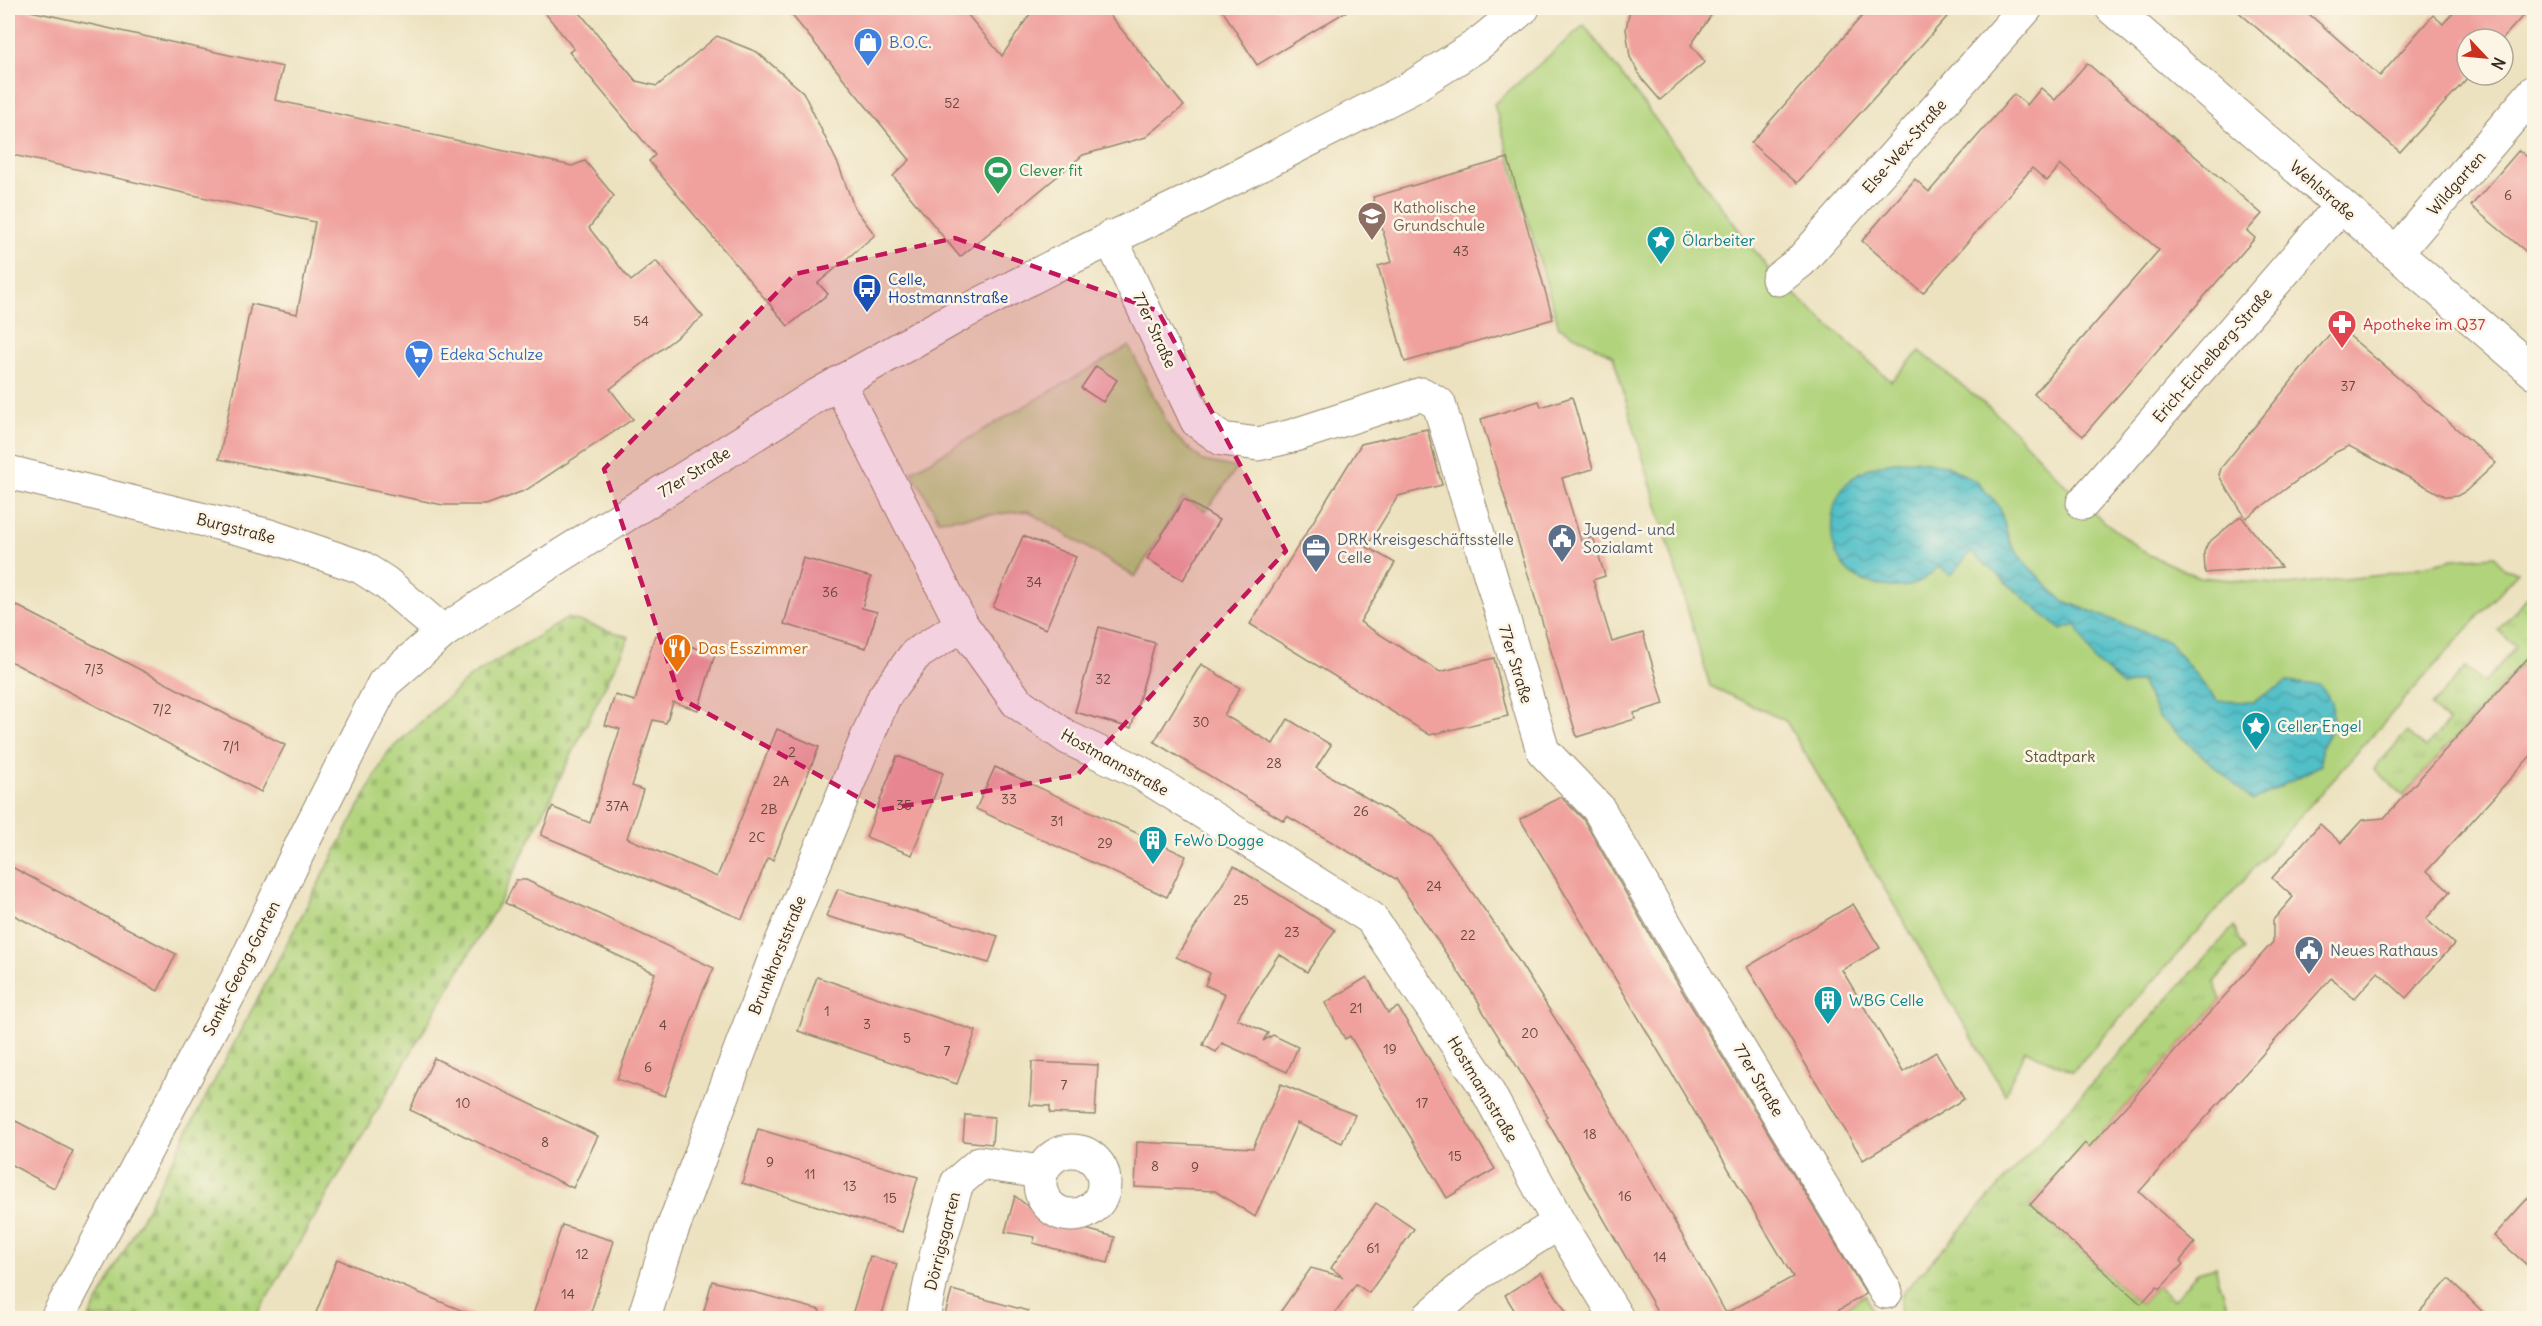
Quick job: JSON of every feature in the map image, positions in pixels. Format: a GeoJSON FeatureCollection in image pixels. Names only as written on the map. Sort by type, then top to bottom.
{"type":"FeatureCollection","features":[{"type":"Feature","properties":{"kind":"street","name":"Else-Wex-Straße"},"geometry":{"type":"LineString","coordinates":[[1778,279],[1800,262],[2026,8]]}},
{"type":"Feature","properties":{"kind":"street","name":"Wehlstraße"},"geometry":{"type":"LineString","coordinates":[[2118,9],[2341,206],[2535,372]]}},
{"type":"Feature","properties":{"kind":"street","name":"77er Straße"},"geometry":{"type":"LineString","coordinates":[[443,632],[628,513],[839,382],[963,313],[1110,237],[1191,200],[1409,89],[1476,46],[1512,11]]}},
{"type":"Feature","properties":{"kind":"street","name":"Wildgarten"},"geometry":{"type":"LineString","coordinates":[[2396,253],[2528,112]]}},
{"type":"Feature","properties":{"kind":"street","name":"Erich-Eichelberg-Straße"},"geometry":{"type":"LineString","coordinates":[[2083,503],[2341,206]]}},
{"type":"Feature","properties":{"kind":"street","name":"77er Straße"},"geometry":{"type":"LineString","coordinates":[[1110,237],[1197,421],[1222,439],[1258,444],[1292,436],[1422,394],[1438,404],[1542,751],[1598,808],[1697,979],[1886,1292]]}},
{"type":"Feature","properties":{"kind":"street","name":"Hostmannstraße"},"geometry":{"type":"LineString","coordinates":[[839,382],[962,625],[1017,702],[1068,738],[1138,772],[1371,918],[1483,1083],[1559,1223],[1617,1318]]}},
{"type":"Feature","properties":{"kind":"street","name":"Burgstraße"},"geometry":{"type":"LineString","coordinates":[[8,472],[270,536],[361,567],[387,584],[443,632]]}},
{"type":"Feature","properties":{"kind":"street","name":"Brunkhorststraße"},"geometry":{"type":"LineString","coordinates":[[644,1318],[668,1241],[773,963],[884,697],[915,655],[962,625]]}},
{"type":"Feature","properties":{"kind":"street","name":"Sankt-Georg-Garten"},"geometry":{"type":"LineString","coordinates":[[57,1318],[244,966],[384,683],[443,632]]}},
{"type":"Feature","properties":{"kind":"street","name":"Dörrigsgarten"},"geometry":{"type":"LineString","coordinates":[[923,1318],[937,1252],[957,1183],[980,1163],[1041,1172]]}},
{"type":"Feature","properties":{"kind":"street"},"geometry":{"type":"LineString","coordinates":[[1428,1318],[1479,1273],[1559,1223]]}},
{"type":"Feature","properties":{"kind":"highlighted area"},"geometry":{"type":"Polygon","coordinates":[[[955,238],[1158,311],[1286,551],[1077,775],[881,810],[680,698],[604,469],[795,274],[955,238]]]}},
{"type":"Feature","properties":{"kind":"green space","name":"Stadtpark"},"geometry":{"type":"Polygon","coordinates":[[[1584,25],[1773,275],[1891,381],[1920,351],[2005,421],[2088,509],[2147,554],[2199,577],[2287,585],[2382,575],[2454,559],[2495,556],[2504,569],[2518,572],[2073,1071],[2025,1050],[2005,1094],[1786,721],[1710,686],[1613,356],[1559,327],[1494,104],[1584,25]]]}},
{"type":"Feature","properties":{"kind":"green space"},"geometry":{"type":"Polygon","coordinates":[[[1129,346],[1172,433],[1203,461],[1237,468],[1206,511],[1183,498],[1135,577],[1028,511],[939,520],[912,471],[1129,346]]]}},
{"type":"Feature","properties":{"kind":"green space"},"geometry":{"type":"Polygon","coordinates":[[[2534,590],[2534,650],[2403,796],[2374,769],[2407,732],[2425,748],[2448,722],[2431,706],[2466,667],[2484,683],[2516,647],[2498,630],[2534,590]]]}},
{"type":"Feature","properties":{"kind":"green space"},"geometry":{"type":"Polygon","coordinates":[[[568,618],[629,637],[500,901],[255,1318],[89,1318],[388,752],[470,677],[568,618]]]}},
{"type":"Feature","properties":{"kind":"green space"},"geometry":{"type":"Polygon","coordinates":[[[2234,926],[2244,949],[2214,982],[2221,1000],[2089,1147],[2085,1144],[2030,1205],[2141,1304],[2157,1286],[2173,1300],[2198,1272],[2215,1267],[2231,1318],[1962,1318],[1943,1314],[1941,1318],[1899,1318],[1902,1294],[2234,926]]]}},
{"type":"Feature","properties":{"kind":"green space"},"geometry":{"type":"Polygon","coordinates":[[[1866,1295],[1872,1313],[1871,1318],[1828,1318],[1866,1295]]]}},
{"type":"Feature","properties":{"kind":"water"},"geometry":{"type":"Polygon","coordinates":[[[1914,460],[1946,465],[1977,482],[1999,506],[2010,543],[2024,562],[2062,600],[2169,642],[2217,701],[2253,702],[2287,682],[2319,685],[2332,701],[2333,724],[2321,748],[2321,765],[2253,801],[2158,716],[2141,681],[2124,686],[2094,660],[2076,625],[2061,630],[1971,552],[1951,575],[1939,567],[1924,580],[1903,587],[1881,586],[1852,574],[1845,568],[1834,547],[1832,523],[1837,499],[1850,480],[1864,470],[1889,463],[1914,460]]]}},
{"type":"Feature","properties":{"kind":"building"},"geometry":{"type":"Polygon","coordinates":[[[8,8],[17,8],[283,67],[275,100],[572,166],[585,161],[614,196],[589,228],[631,281],[656,261],[703,317],[610,389],[633,419],[526,490],[486,505],[443,505],[219,459],[251,304],[297,314],[315,222],[8,154],[8,8]]]}},
{"type":"Feature","properties":{"kind":"building"},"geometry":{"type":"Polygon","coordinates":[[[541,8],[576,8],[636,81],[657,86],[717,36],[757,52],[803,92],[839,166],[854,207],[875,235],[818,283],[828,294],[788,326],[649,161],[655,155],[569,52],[574,49],[541,8]]]}},
{"type":"Feature","properties":{"kind":"building"},"geometry":{"type":"Polygon","coordinates":[[[786,8],[962,8],[1002,56],[1034,8],[1104,8],[1184,106],[1146,137],[1083,155],[960,257],[893,176],[910,160],[786,8]]]}},
{"type":"Feature","properties":{"kind":"building"},"geometry":{"type":"Polygon","coordinates":[[[1221,8],[1352,8],[1257,65],[1221,8]]]}},
{"type":"Feature","properties":{"kind":"building"},"geometry":{"type":"Polygon","coordinates":[[[1630,8],[1716,8],[1691,45],[1705,62],[1660,100],[1642,79],[1630,57],[1626,29],[1630,8]]]}},
{"type":"Feature","properties":{"kind":"building"},"geometry":{"type":"Polygon","coordinates":[[[1869,8],[1955,8],[1797,183],[1751,143],[1869,8]]]}},
{"type":"Feature","properties":{"kind":"building"},"geometry":{"type":"Polygon","coordinates":[[[2234,8],[2302,8],[2380,76],[2433,15],[2443,24],[2457,8],[2530,8],[2513,27],[2455,27],[2455,87],[2459,87],[2400,152],[2234,8]]]}},
{"type":"Feature","properties":{"kind":"building"},"geometry":{"type":"Polygon","coordinates":[[[2087,63],[2262,214],[2247,231],[2255,238],[2083,436],[2034,394],[2159,250],[2061,165],[2047,181],[2032,168],[1923,293],[1862,241],[1915,179],[1929,192],[2014,94],[2027,105],[2041,88],[2055,100],[2087,63]]]}},
{"type":"Feature","properties":{"kind":"building"},"geometry":{"type":"Polygon","coordinates":[[[2519,150],[2535,164],[2535,259],[2471,206],[2519,150]]]}},
{"type":"Feature","properties":{"kind":"building"},"geometry":{"type":"Polygon","coordinates":[[[1508,158],[1553,319],[1405,362],[1378,266],[1392,262],[1373,197],[1508,158]]]}},
{"type":"Feature","properties":{"kind":"building"},"geometry":{"type":"Polygon","coordinates":[[[2337,325],[2496,463],[2466,491],[2457,496],[2446,497],[2349,446],[2336,452],[2246,518],[2219,475],[2221,468],[2337,325]]]}},
{"type":"Feature","properties":{"kind":"building"},"geometry":{"type":"Polygon","coordinates":[[[1096,366],[1117,380],[1103,402],[1081,388],[1096,366]]]}},
{"type":"Feature","properties":{"kind":"building","name":"Jugend- und Sozialamt"},"geometry":{"type":"Polygon","coordinates":[[[1572,397],[1593,469],[1562,478],[1581,541],[1593,537],[1605,576],[1593,580],[1612,642],[1643,633],[1664,704],[1634,713],[1635,719],[1577,737],[1481,419],[1539,401],[1541,407],[1572,397]]]}},
{"type":"Feature","properties":{"kind":"building","name":"DRK Kreisgeschäftsstelle Celle"},"geometry":{"type":"Polygon","coordinates":[[[1427,429],[1442,485],[1398,496],[1367,547],[1395,563],[1360,622],[1440,672],[1494,658],[1508,716],[1430,735],[1250,624],[1361,444],[1427,429]]]}},
{"type":"Feature","properties":{"kind":"building"},"geometry":{"type":"Polygon","coordinates":[[[1184,499],[1219,520],[1183,580],[1147,559],[1184,499]]]}},
{"type":"Feature","properties":{"kind":"building"},"geometry":{"type":"Polygon","coordinates":[[[2241,516],[2281,567],[2205,573],[2204,552],[2208,543],[2241,516]]]}},
{"type":"Feature","properties":{"kind":"building"},"geometry":{"type":"Polygon","coordinates":[[[1023,536],[1076,557],[1046,629],[993,607],[1023,536]]]}},
{"type":"Feature","properties":{"kind":"building"},"geometry":{"type":"Polygon","coordinates":[[[803,558],[871,577],[862,608],[877,612],[866,648],[784,624],[803,558]]]}},
{"type":"Feature","properties":{"kind":"building"},"geometry":{"type":"Polygon","coordinates":[[[8,601],[285,745],[261,792],[8,660],[8,601]]]}},
{"type":"Feature","properties":{"kind":"building"},"geometry":{"type":"Polygon","coordinates":[[[1099,627],[1155,643],[1131,728],[1075,712],[1099,627]]]}},
{"type":"Feature","properties":{"kind":"building"},"geometry":{"type":"Polygon","coordinates":[[[655,635],[715,654],[698,710],[673,702],[666,723],[653,720],[632,786],[643,790],[627,838],[717,877],[777,729],[819,747],[773,860],[768,858],[742,919],[541,835],[552,807],[590,823],[620,729],[605,725],[615,695],[635,701],[655,635]]]}},
{"type":"Feature","properties":{"kind":"building","name":"Neues Rathaus"},"geometry":{"type":"Polygon","coordinates":[[[2535,650],[2535,751],[2427,871],[2450,892],[2426,919],[2454,944],[2406,998],[2378,972],[2354,999],[2331,978],[2139,1192],[2195,1243],[2180,1261],[2183,1264],[2160,1289],[2157,1286],[2141,1304],[2030,1205],[2085,1143],[2089,1147],[2273,942],[2273,920],[2293,897],[2272,878],[2320,824],[2341,843],[2362,820],[2384,818],[2535,650]]]}},
{"type":"Feature","properties":{"kind":"building"},"geometry":{"type":"Polygon","coordinates":[[[1201,664],[1240,688],[1224,715],[1273,744],[1288,719],[1331,745],[1316,768],[1433,837],[1503,936],[1600,1090],[1726,1313],[1793,1277],[1520,819],[1561,797],[1583,819],[1681,989],[1866,1294],[1826,1318],[1661,1318],[1546,1119],[1548,1117],[1480,1004],[1396,879],[1287,816],[1284,821],[1154,742],[1201,664]]]}},
{"type":"Feature","properties":{"kind":"building"},"geometry":{"type":"Polygon","coordinates":[[[897,756],[943,773],[912,855],[866,837],[897,756]]]}},
{"type":"Feature","properties":{"kind":"building"},"geometry":{"type":"Polygon","coordinates":[[[995,767],[1186,856],[1167,897],[976,809],[995,767]]]}},
{"type":"Feature","properties":{"kind":"building"},"geometry":{"type":"Polygon","coordinates":[[[8,865],[176,954],[158,991],[8,912],[8,865]]]}},
{"type":"Feature","properties":{"kind":"building"},"geometry":{"type":"Polygon","coordinates":[[[1234,866],[1335,930],[1307,972],[1279,954],[1237,1019],[1268,1033],[1263,1041],[1273,1035],[1298,1047],[1287,1072],[1222,1043],[1216,1052],[1203,1045],[1225,994],[1205,985],[1210,973],[1176,957],[1234,866]]]}},
{"type":"Feature","properties":{"kind":"building"},"geometry":{"type":"Polygon","coordinates":[[[516,880],[526,880],[714,968],[702,993],[665,1096],[617,1079],[655,973],[505,903],[516,880]]]}},
{"type":"Feature","properties":{"kind":"building"},"geometry":{"type":"Polygon","coordinates":[[[838,889],[998,936],[989,963],[826,916],[838,889]]]}},
{"type":"Feature","properties":{"kind":"building","name":"WBG Celle"},"geometry":{"type":"Polygon","coordinates":[[[1853,904],[1880,948],[1842,970],[1903,1072],[1936,1052],[1964,1099],[1863,1160],[1747,967],[1853,904]]]}},
{"type":"Feature","properties":{"kind":"building"},"geometry":{"type":"Polygon","coordinates":[[[817,977],[976,1031],[957,1084],[798,1031],[817,977]]]}},
{"type":"Feature","properties":{"kind":"building"},"geometry":{"type":"Polygon","coordinates":[[[1367,977],[1388,1013],[1398,1007],[1495,1169],[1447,1198],[1350,1036],[1345,1039],[1325,1003],[1367,977]]]}},
{"type":"Feature","properties":{"kind":"building"},"geometry":{"type":"Polygon","coordinates":[[[434,1058],[598,1136],[573,1188],[410,1110],[434,1058]]]}},
{"type":"Feature","properties":{"kind":"building"},"geometry":{"type":"Polygon","coordinates":[[[1032,1062],[1098,1065],[1095,1115],[1050,1113],[1050,1106],[1030,1105],[1032,1062]]]}},
{"type":"Feature","properties":{"kind":"building"},"geometry":{"type":"Polygon","coordinates":[[[1281,1084],[1355,1115],[1342,1143],[1297,1123],[1255,1217],[1215,1191],[1135,1187],[1137,1142],[1253,1148],[1281,1084]]]}},
{"type":"Feature","properties":{"kind":"building"},"geometry":{"type":"Polygon","coordinates":[[[965,1115],[994,1117],[992,1144],[963,1141],[965,1115]]]}},
{"type":"Feature","properties":{"kind":"building"},"geometry":{"type":"Polygon","coordinates":[[[8,1117],[73,1151],[54,1188],[8,1163],[8,1117]]]}},
{"type":"Feature","properties":{"kind":"building"},"geometry":{"type":"Polygon","coordinates":[[[758,1129],[918,1177],[902,1232],[742,1183],[758,1129]]]}},
{"type":"Feature","properties":{"kind":"building"},"geometry":{"type":"Polygon","coordinates":[[[2535,1190],[2535,1272],[2494,1236],[2535,1190]]]}},
{"type":"Feature","properties":{"kind":"building"},"geometry":{"type":"Polygon","coordinates":[[[1015,1196],[1041,1217],[1115,1237],[1108,1263],[1033,1243],[1035,1237],[1005,1232],[1015,1196]]]}},
{"type":"Feature","properties":{"kind":"building"},"geometry":{"type":"Polygon","coordinates":[[[1376,1203],[1414,1229],[1369,1293],[1356,1284],[1332,1318],[1276,1318],[1311,1268],[1343,1277],[1331,1268],[1376,1203]]]}},
{"type":"Feature","properties":{"kind":"building"},"geometry":{"type":"Polygon","coordinates":[[[562,1225],[614,1241],[589,1318],[532,1318],[562,1225]]]}},
{"type":"Feature","properties":{"kind":"building"},"geometry":{"type":"Polygon","coordinates":[[[870,1256],[897,1264],[881,1318],[851,1318],[870,1256]]]}},
{"type":"Feature","properties":{"kind":"building"},"geometry":{"type":"Polygon","coordinates":[[[337,1259],[480,1318],[330,1318],[316,1313],[337,1259]]]}},
{"type":"Feature","properties":{"kind":"building"},"geometry":{"type":"Polygon","coordinates":[[[1541,1272],[1570,1318],[1519,1318],[1505,1295],[1541,1272]]]}},
{"type":"Feature","properties":{"kind":"building"},"geometry":{"type":"Polygon","coordinates":[[[2449,1279],[2489,1318],[2414,1318],[2449,1279]]]}},
{"type":"Feature","properties":{"kind":"building"},"geometry":{"type":"Polygon","coordinates":[[[712,1281],[820,1310],[819,1318],[702,1318],[712,1281]]]}},
{"type":"Feature","properties":{"kind":"building"},"geometry":{"type":"Polygon","coordinates":[[[952,1290],[1028,1311],[1027,1318],[944,1318],[952,1290]]]}},
{"type":"Feature","properties":{"kind":"place","name":"B.O.C."},"geometry":{"type":"Point","coordinates":[868,68]}},
{"type":"Feature","properties":{"kind":"place","name":"Clever fit"},"geometry":{"type":"Point","coordinates":[998,196]}},
{"type":"Feature","properties":{"kind":"place","name":"Katholische Grundschule"},"geometry":{"type":"Point","coordinates":[1372,242]}},
{"type":"Feature","properties":{"kind":"place","name":"Ölarbeiter"},"geometry":{"type":"Point","coordinates":[1661,266]}},
{"type":"Feature","properties":{"kind":"place","name":"Celle, Hostmannstraße"},"geometry":{"type":"Point","coordinates":[867,314]}},
{"type":"Feature","properties":{"kind":"place","name":"Apotheke im Q37"},"geometry":{"type":"Point","coordinates":[2342,350]}},
{"type":"Feature","properties":{"kind":"place","name":"Edeka Schulze"},"geometry":{"type":"Point","coordinates":[419,380]}},
{"type":"Feature","properties":{"kind":"place","name":"Jugend- und Sozialamt"},"geometry":{"type":"Point","coordinates":[1562,564]}},
{"type":"Feature","properties":{"kind":"place","name":"DRK Kreisgeschäftsstelle Celle"},"geometry":{"type":"Point","coordinates":[1316,574]}},
{"type":"Feature","properties":{"kind":"place","name":"Das Esszimmer"},"geometry":{"type":"Point","coordinates":[677,674]}},
{"type":"Feature","properties":{"kind":"place","name":"Celler Engel"},"geometry":{"type":"Point","coordinates":[2256,752]}},
{"type":"Feature","properties":{"kind":"place","name":"FeWo Dogge"},"geometry":{"type":"Point","coordinates":[1153,866]}},
{"type":"Feature","properties":{"kind":"place","name":"Neues Rathaus"},"geometry":{"type":"Point","coordinates":[2309,976]}},
{"type":"Feature","properties":{"kind":"place","name":"WBG Celle"},"geometry":{"type":"Point","coordinates":[1828,1026]}}]}
